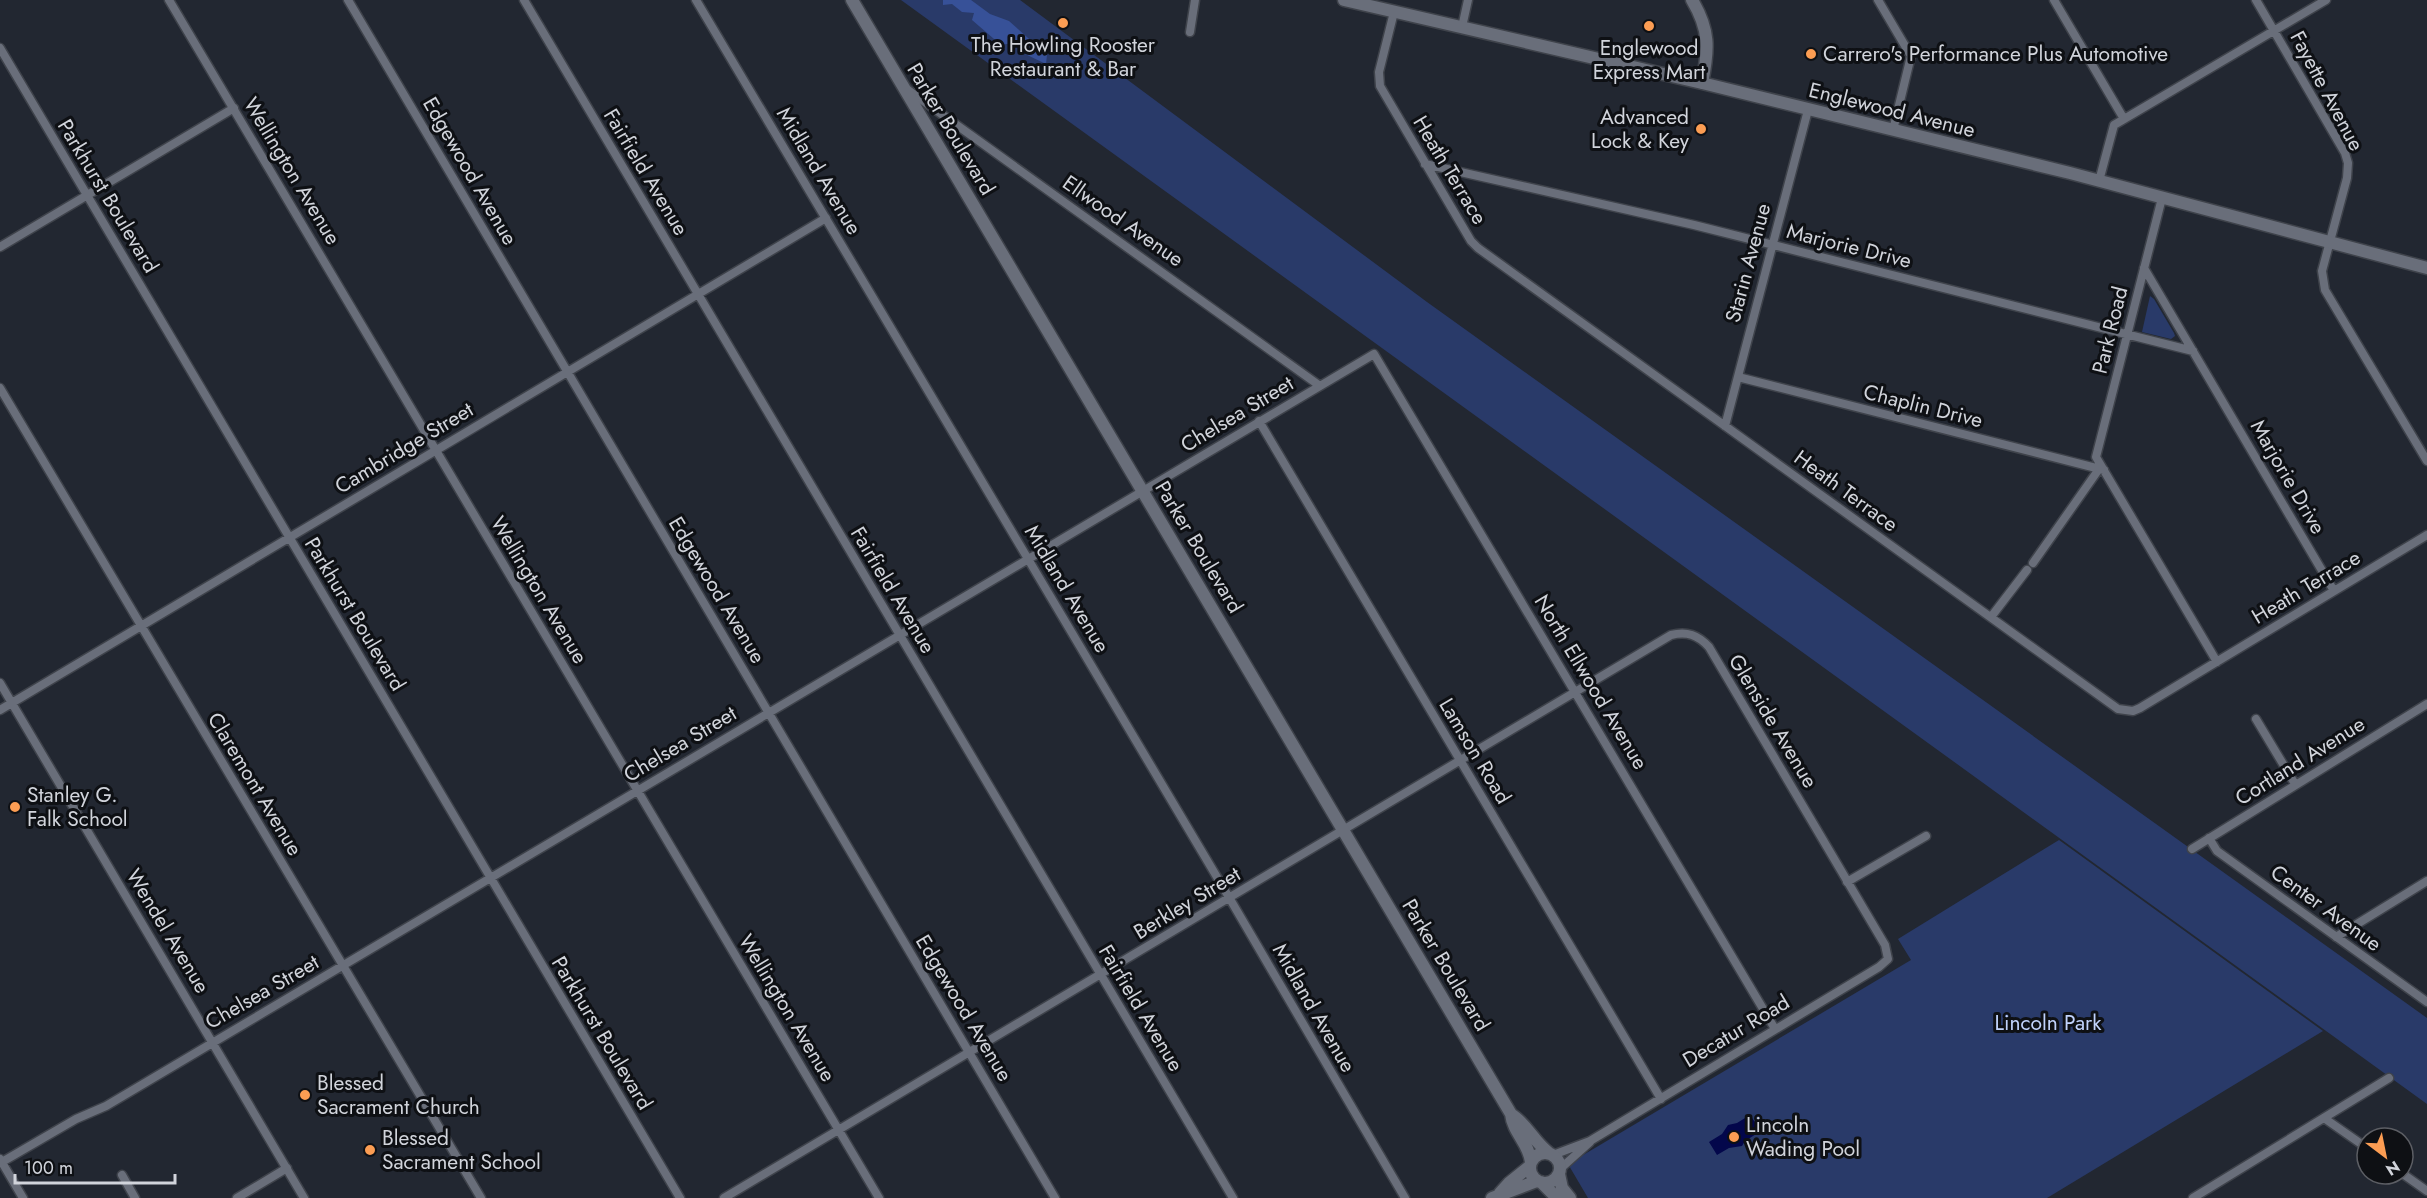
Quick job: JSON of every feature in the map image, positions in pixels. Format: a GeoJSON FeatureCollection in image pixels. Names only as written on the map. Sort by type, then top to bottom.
{"type":"FeatureCollection","features":[{"type":"Feature","properties":{"kind":"street","name":"Wellington Avenue"},"geometry":{"type":"LineString","coordinates":[[169,0],[879,1198]]}},
{"type":"Feature","properties":{"kind":"street","name":"Edgewood Avenue"},"geometry":{"type":"LineString","coordinates":[[348,0],[1055,1198]]}},
{"type":"Feature","properties":{"kind":"street","name":"Fairfield Avenue"},"geometry":{"type":"LineString","coordinates":[[524,0],[1233,1198]]}},
{"type":"Feature","properties":{"kind":"street","name":"Midland Avenue"},"geometry":{"type":"LineString","coordinates":[[696,0],[1029,559],[1405,1198]]}},
{"type":"Feature","properties":{"kind":"street","name":"Parker Boulevard"},"geometry":{"type":"LineString","coordinates":[[852,0],[1511,1114],[1512,1125],[1527,1147],[1532,1175],[1557,1198]]}},
{"type":"Feature","properties":{"kind":"street"},"geometry":{"type":"LineString","coordinates":[[1190,32],[1195,0]]}},
{"type":"Feature","properties":{"kind":"street","name":"Englewood Avenue"},"geometry":{"type":"LineString","coordinates":[[1344,0],[1893,130],[2099,181],[2427,268]]}},
{"type":"Feature","properties":{"kind":"street"},"geometry":{"type":"LineString","coordinates":[[1462,27],[1468,0]]}},
{"type":"Feature","properties":{"kind":"street"},"geometry":{"type":"LineString","coordinates":[[1692,0],[1704,24],[1708,42],[1702,83]]}},
{"type":"Feature","properties":{"kind":"street"},"geometry":{"type":"LineString","coordinates":[[1878,0],[1911,56],[1893,130]]}},
{"type":"Feature","properties":{"kind":"street"},"geometry":{"type":"LineString","coordinates":[[2054,0],[2124,119]]}},
{"type":"Feature","properties":{"kind":"street","name":"Fayette Avenue"},"geometry":{"type":"LineString","coordinates":[[2256,0],[2345,153],[2348,163],[2347,178],[2322,271],[2325,290],[2427,461]]}},
{"type":"Feature","properties":{"kind":"street"},"geometry":{"type":"LineString","coordinates":[[2099,181],[2114,125],[2326,0]]}},
{"type":"Feature","properties":{"kind":"street","name":"Heath Terrace"},"geometry":{"type":"LineString","coordinates":[[1394,12],[1378,79],[1383,93],[1425,164],[1471,241],[1478,248],[2118,709],[2125,711],[2140,708],[2427,535]]}},
{"type":"Feature","properties":{"kind":"street","name":"Parkhurst Boulevard"},"geometry":{"type":"LineString","coordinates":[[0,48],[680,1198]]}},
{"type":"Feature","properties":{"kind":"street","name":"Ellwood Avenue"},"geometry":{"type":"LineString","coordinates":[[905,88],[1320,386]]}},
{"type":"Feature","properties":{"kind":"street"},"geometry":{"type":"LineString","coordinates":[[0,248],[234,108]]}},
{"type":"Feature","properties":{"kind":"street","name":"Starin Avenue"},"geometry":{"type":"LineString","coordinates":[[1725,426],[1808,110]]}},
{"type":"Feature","properties":{"kind":"street","name":"Marjorie Drive"},"geometry":{"type":"LineString","coordinates":[[1425,164],[1694,225],[2193,351]]}},
{"type":"Feature","properties":{"kind":"street","name":"Park Road"},"geometry":{"type":"LineString","coordinates":[[2101,470],[2096,458],[2162,198]]}},
{"type":"Feature","properties":{"kind":"street","name":"Cambridge Street"},"geometry":{"type":"LineString","coordinates":[[0,710],[826,218]]}},
{"type":"Feature","properties":{"kind":"street","name":"Marjorie Drive"},"geometry":{"type":"LineString","coordinates":[[2144,268],[2334,591]]}},
{"type":"Feature","properties":{"kind":"street","name":"Chelsea Street"},"geometry":{"type":"LineString","coordinates":[[1,1160],[76,1119],[106,1106],[1374,354]]}},
{"type":"Feature","properties":{"kind":"street","name":"North Ellwood Avenue"},"geometry":{"type":"LineString","coordinates":[[1374,354],[1775,1029]]}},
{"type":"Feature","properties":{"kind":"street","name":"Chaplin Drive"},"geometry":{"type":"LineString","coordinates":[[1738,377],[2101,470]]}},
{"type":"Feature","properties":{"kind":"street","name":"Claremont Avenue"},"geometry":{"type":"LineString","coordinates":[[0,388],[481,1198]]}},
{"type":"Feature","properties":{"kind":"street","name":"Lamson Road"},"geometry":{"type":"LineString","coordinates":[[1259,421],[1661,1099]]}},
{"type":"Feature","properties":{"kind":"street"},"geometry":{"type":"LineString","coordinates":[[2033,563],[2101,470],[2217,662]]}},
{"type":"Feature","properties":{"kind":"street"},"geometry":{"type":"LineString","coordinates":[[1991,617],[2027,570]]}},
{"type":"Feature","properties":{"kind":"street","name":"Glenside Avenue"},"geometry":{"type":"LineString","coordinates":[[1575,692],[1671,635],[1680,633],[1697,636],[1708,648],[1885,945]]}},
{"type":"Feature","properties":{"kind":"street","name":"Wendel Avenue"},"geometry":{"type":"LineString","coordinates":[[0,683],[304,1198]]}},
{"type":"Feature","properties":{"kind":"street","name":"Berkley Street"},"geometry":{"type":"LineString","coordinates":[[724,1198],[1575,692]]}},
{"type":"Feature","properties":{"kind":"street","name":"Cortland Avenue"},"geometry":{"type":"LineString","coordinates":[[2192,849],[2427,704]]}},
{"type":"Feature","properties":{"kind":"street"},"geometry":{"type":"LineString","coordinates":[[2256,719],[2295,784]]}},
{"type":"Feature","properties":{"kind":"street"},"geometry":{"type":"LineString","coordinates":[[1847,882],[1926,836]]}},
{"type":"Feature","properties":{"kind":"street","name":"Center Avenue"},"geometry":{"type":"LineString","coordinates":[[2209,838],[2217,851],[2427,1002]]}},
{"type":"Feature","properties":{"kind":"street"},"geometry":{"type":"LineString","coordinates":[[2336,937],[2427,881]]}},
{"type":"Feature","properties":{"kind":"street","name":"Decatur Road"},"geometry":{"type":"LineString","coordinates":[[1551,1154],[1590,1141],[1884,964],[1888,958],[1885,945]]}},
{"type":"Feature","properties":{"kind":"street"},"geometry":{"type":"LineString","coordinates":[[2193,1198],[2389,1078]]}},
{"type":"Feature","properties":{"kind":"street","name":"Parker Boulevard"},"geometry":{"type":"LineString","coordinates":[[1511,1114],[1520,1120],[1542,1148],[1558,1161],[1562,1188],[1570,1198]]}},
{"type":"Feature","properties":{"kind":"street"},"geometry":{"type":"LineString","coordinates":[[2324,1118],[2355,1140]]}},
{"type":"Feature","properties":{"kind":"street","name":"Decatur Road"},"geometry":{"type":"LineString","coordinates":[[1559,1172],[1590,1141]]}},
{"type":"Feature","properties":{"kind":"street"},"geometry":{"type":"LineString","coordinates":[[1496,1196],[1531,1164],[1536,1156],[1551,1154]]}},
{"type":"Feature","properties":{"kind":"street"},"geometry":{"type":"LineString","coordinates":[[1,1160],[23,1198]]}},
{"type":"Feature","properties":{"kind":"street"},"geometry":{"type":"LineString","coordinates":[[237,1198],[287,1168]]}},
{"type":"Feature","properties":{"kind":"street"},"geometry":{"type":"LineString","coordinates":[[1496,1196],[1539,1181],[1550,1182],[1559,1172]]}},
{"type":"Feature","properties":{"kind":"street"},"geometry":{"type":"LineString","coordinates":[[122,1175],[135,1198]]}},
{"type":"Feature","properties":{"kind":"green space"},"geometry":{"type":"Polygon","coordinates":[[[901,0],[1020,0],[1427,302],[2427,1018],[2427,1104],[901,0]]]}},
{"type":"Feature","properties":{"kind":"green space"},"geometry":{"type":"Polygon","coordinates":[[[2150,296],[2174,333],[2175,336],[2171,339],[2142,332],[2150,296]]]}},
{"type":"Feature","properties":{"kind":"green space","name":"Lincoln Park"},"geometry":{"type":"Polygon","coordinates":[[[2059,840],[2323,1031],[2047,1198],[1588,1198],[1568,1164],[1911,960],[1898,939],[2059,840]]]}},
{"type":"Feature","properties":{"kind":"shaded area"},"geometry":{"type":"Polygon","coordinates":[[[943,0],[971,0],[990,14],[1009,21],[1047,55],[1046,64],[1025,54],[1013,43],[1001,45],[972,20],[974,13],[962,12],[952,4],[943,5],[943,0]]]}},
{"type":"Feature","properties":{"kind":"shaded area","name":"Lincoln Wading Pool"},"geometry":{"type":"Polygon","coordinates":[[[1750,1115],[1761,1131],[1745,1141],[1742,1146],[1729,1148],[1717,1155],[1709,1142],[1722,1134],[1728,1125],[1737,1123],[1750,1115]]]}},
{"type":"Feature","properties":{"kind":"place","name":"The Howling Rooster Restaurant & Bar"},"geometry":{"type":"Point","coordinates":[1063,23]}},
{"type":"Feature","properties":{"kind":"place","name":"Englewood Express Mart"},"geometry":{"type":"Point","coordinates":[1649,26]}},
{"type":"Feature","properties":{"kind":"place","name":"Carrero's Performance Plus Automotive"},"geometry":{"type":"Point","coordinates":[1811,54]}},
{"type":"Feature","properties":{"kind":"place","name":"Advanced Lock & Key"},"geometry":{"type":"Point","coordinates":[1701,129]}},
{"type":"Feature","properties":{"kind":"place","name":"Stanley G. Falk School"},"geometry":{"type":"Point","coordinates":[15,807]}},
{"type":"Feature","properties":{"kind":"place","name":"Blessed Sacrament Church"},"geometry":{"type":"Point","coordinates":[305,1095]}},
{"type":"Feature","properties":{"kind":"place","name":"Lincoln Wading Pool"},"geometry":{"type":"Point","coordinates":[1734,1137]}},
{"type":"Feature","properties":{"kind":"place","name":"Blessed Sacrament School"},"geometry":{"type":"Point","coordinates":[370,1150]}}]}
